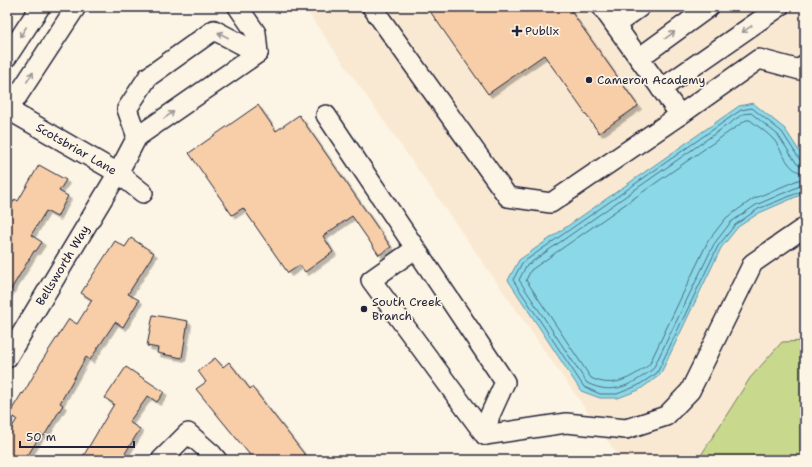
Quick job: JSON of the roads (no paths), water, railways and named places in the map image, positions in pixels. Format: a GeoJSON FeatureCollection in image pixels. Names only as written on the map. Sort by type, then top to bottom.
{"type":"FeatureCollection","features":[{"type":"Feature","properties":{"kind":"street"},"geometry":{"type":"LineString","coordinates":[[7,57],[40,7]]}},
{"type":"Feature","properties":{"kind":"street"},"geometry":{"type":"LineString","coordinates":[[8,110],[76,7]]}},
{"type":"Feature","properties":{"kind":"street"},"geometry":{"type":"LineString","coordinates":[[238,7],[256,33],[258,53]]}},
{"type":"Feature","properties":{"kind":"street"},"geometry":{"type":"LineString","coordinates":[[372,7],[508,197],[551,202],[680,115],[759,59],[803,73]]}},
{"type":"Feature","properties":{"kind":"street"},"geometry":{"type":"LineString","coordinates":[[602,7],[680,115]]}},
{"type":"Feature","properties":{"kind":"street"},"geometry":{"type":"LineString","coordinates":[[615,25],[640,7]]}},
{"type":"Feature","properties":{"kind":"street"},"geometry":{"type":"LineString","coordinates":[[639,58],[709,7]]}},
{"type":"Feature","properties":{"kind":"street"},"geometry":{"type":"LineString","coordinates":[[661,89],[779,7]]}},
{"type":"Feature","properties":{"kind":"street"},"geometry":{"type":"LineString","coordinates":[[214,30],[258,53],[138,137],[127,109],[148,77],[214,30]]}},
{"type":"Feature","properties":{"kind":"street","name":"Scotsbriar Lane"},"geometry":{"type":"LineString","coordinates":[[8,110],[118,173],[143,193]]}},
{"type":"Feature","properties":{"kind":"street"},"geometry":{"type":"LineString","coordinates":[[326,115],[505,382],[490,415],[485,435]]}},
{"type":"Feature","properties":{"kind":"street","name":"Bellsworth Way"},"geometry":{"type":"LineString","coordinates":[[7,358],[138,137]]}},
{"type":"Feature","properties":{"kind":"street"},"geometry":{"type":"LineString","coordinates":[[485,435],[566,423],[626,429],[666,416],[690,391],[753,263],[805,227]]}},
{"type":"Feature","properties":{"kind":"street"},"geometry":{"type":"LineString","coordinates":[[415,249],[371,280],[485,435]]}},
{"type":"Feature","properties":{"kind":"street"},"geometry":{"type":"LineString","coordinates":[[161,460],[188,433],[217,460]]}},
{"type":"Feature","properties":{"kind":"water"},"geometry":{"type":"Polygon","coordinates":[[[753,103],[785,129],[805,160],[805,193],[759,213],[738,227],[721,248],[660,375],[639,390],[618,398],[600,398],[581,391],[508,280],[519,260],[739,106],[753,103]]]}},
{"type":"Feature","properties":{"kind":"place","name":"Publix"},"geometry":{"type":"Point","coordinates":[517,31]}},
{"type":"Feature","properties":{"kind":"place","name":"Cameron Academy"},"geometry":{"type":"Point","coordinates":[589,80]}},
{"type":"Feature","properties":{"kind":"place","name":"South Creek Branch"},"geometry":{"type":"Point","coordinates":[364,309]}}]}
